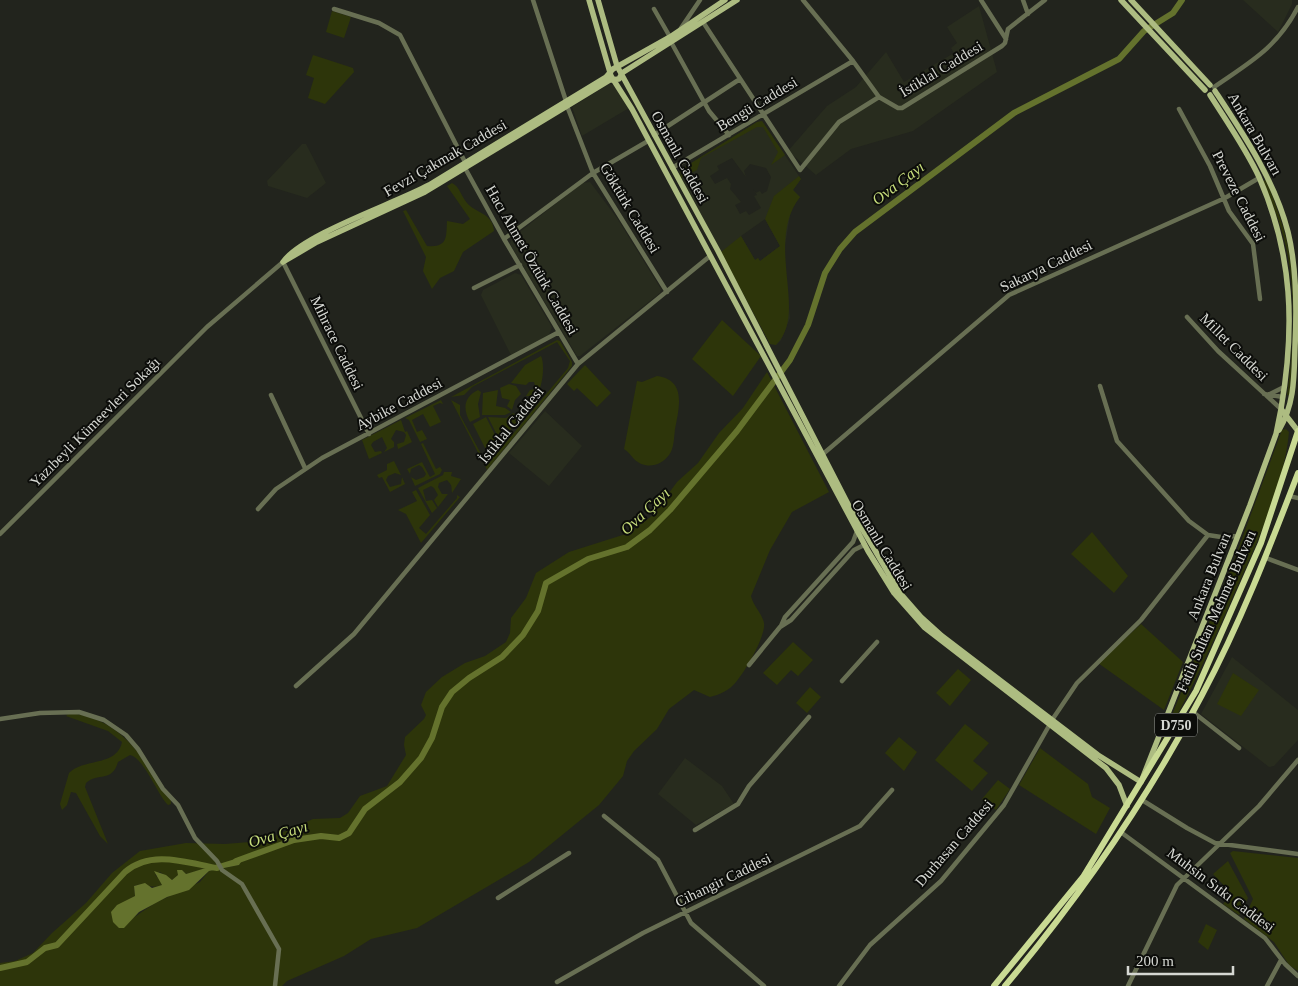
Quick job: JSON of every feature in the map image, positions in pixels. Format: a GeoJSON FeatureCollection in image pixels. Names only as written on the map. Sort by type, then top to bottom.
{"type":"FeatureCollection","features":[{"type":"Feature","properties":{"kind":"highway","name":"Fatih Sultan Mehmet Bulvarı"},"geometry":{"type":"LineString","coordinates":[[994,986],[1083,877],[1196,691],[1250,571],[1280,489],[1298,431]]}},
{"type":"Feature","properties":{"kind":"highway","name":"Fatih Sultan Mehmet Bulvarı"},"geometry":{"type":"LineString","coordinates":[[1005,986],[1089,881],[1122,833],[1193,712],[1266,558],[1298,473]]}},
{"type":"Feature","properties":{"kind":"main road"},"geometry":{"type":"LineString","coordinates":[[589,0],[611,72]]}},
{"type":"Feature","properties":{"kind":"main road","name":"Osmanlı Caddesi"},"geometry":{"type":"LineString","coordinates":[[598,0],[620,71],[718,252],[887,574],[913,608],[942,636],[1051,722],[1110,772],[1119,785],[1127,806]]}},
{"type":"Feature","properties":{"kind":"main road"},"geometry":{"type":"LineString","coordinates":[[670,40],[680,30],[725,0]]}},
{"type":"Feature","properties":{"kind":"main road"},"geometry":{"type":"LineString","coordinates":[[620,71],[703,22],[736,0]]}},
{"type":"Feature","properties":{"kind":"main road","name":"Ankara Bulvarı"},"geometry":{"type":"LineString","coordinates":[[1121,0],[1166,41],[1211,90],[1243,134],[1266,175],[1286,226],[1293,260],[1296,320],[1295,396],[1288,416],[1276,434]]}},
{"type":"Feature","properties":{"kind":"main road"},"geometry":{"type":"LineString","coordinates":[[1131,0],[1166,41]]}},
{"type":"Feature","properties":{"kind":"main road","name":"Fevzi Çakmak Caddesi"},"geometry":{"type":"LineString","coordinates":[[284,262],[317,242],[408,201],[567,103],[611,72],[620,71],[619,79],[614,79],[567,103]]}},
{"type":"Feature","properties":{"kind":"main road","name":"Osmanlı Caddesi"},"geometry":{"type":"LineString","coordinates":[[611,72],[864,544],[894,593],[924,627],[1051,722],[1110,764],[1141,782]]}},
{"type":"Feature","properties":{"kind":"main road","name":"Ankara Bulvarı"},"geometry":{"type":"LineString","coordinates":[[1141,782],[1276,434],[1283,397],[1290,334],[1287,269],[1277,228],[1259,178],[1211,90]]}},
{"type":"Feature","properties":{"kind":"main road"},"geometry":{"type":"LineString","coordinates":[[1236,137],[1243,134]]}},
{"type":"Feature","properties":{"kind":"main road"},"geometry":{"type":"LineString","coordinates":[[1259,178],[1266,175]]}},
{"type":"Feature","properties":{"kind":"main road"},"geometry":{"type":"LineString","coordinates":[[710,256],[716,257],[718,252]]}},
{"type":"Feature","properties":{"kind":"main road"},"geometry":{"type":"LineString","coordinates":[[1283,397],[1295,396]]}},
{"type":"Feature","properties":{"kind":"main road"},"geometry":{"type":"LineString","coordinates":[[1281,409],[1298,431]]}},
{"type":"Feature","properties":{"kind":"street","name":"Göktürk Caddesi"},"geometry":{"type":"LineString","coordinates":[[532,0],[593,174],[667,292]]}},
{"type":"Feature","properties":{"kind":"street"},"geometry":{"type":"LineString","coordinates":[[680,30],[700,0]]}},
{"type":"Feature","properties":{"kind":"street"},"geometry":{"type":"LineString","coordinates":[[803,0],[854,60],[879,97]]}},
{"type":"Feature","properties":{"kind":"street"},"geometry":{"type":"LineString","coordinates":[[982,0],[1006,39]]}},
{"type":"Feature","properties":{"kind":"street"},"geometry":{"type":"LineString","coordinates":[[1023,0],[1028,14]]}},
{"type":"Feature","properties":{"kind":"street","name":"İstiklal Caddesi"},"geometry":{"type":"LineString","coordinates":[[763,115],[800,170],[839,122],[879,97],[898,108],[902,108],[1002,46],[1008,29],[1044,0]]}},
{"type":"Feature","properties":{"kind":"street"},"geometry":{"type":"LineString","coordinates":[[1211,90],[1274,43],[1288,26],[1298,7]]}},
{"type":"Feature","properties":{"kind":"street","name":"Hacı Ahmet Öztürk Caddesi"},"geometry":{"type":"LineString","coordinates":[[334,9],[379,23],[400,35],[504,239],[578,364]]}},
{"type":"Feature","properties":{"kind":"street"},"geometry":{"type":"LineString","coordinates":[[654,9],[704,103],[728,135]]}},
{"type":"Feature","properties":{"kind":"street"},"geometry":{"type":"LineString","coordinates":[[703,22],[763,115]]}},
{"type":"Feature","properties":{"kind":"street","name":"Bengü Caddesi"},"geometry":{"type":"LineString","coordinates":[[672,168],[854,60]]}},
{"type":"Feature","properties":{"kind":"street"},"geometry":{"type":"LineString","coordinates":[[654,135],[740,79]]}},
{"type":"Feature","properties":{"kind":"street","name":"Preveze Caddesi"},"geometry":{"type":"LineString","coordinates":[[1179,109],[1225,198],[1229,211],[1253,244],[1260,299]]}},
{"type":"Feature","properties":{"kind":"street"},"geometry":{"type":"LineString","coordinates":[[504,239],[593,174],[648,142]]}},
{"type":"Feature","properties":{"kind":"street","name":"Sakarya Caddesi"},"geometry":{"type":"LineString","coordinates":[[823,454],[1009,295],[1225,198],[1259,178]]}},
{"type":"Feature","properties":{"kind":"street","name":"İstiklal Caddesi"},"geometry":{"type":"LineString","coordinates":[[296,686],[354,634],[578,364],[710,256]]}},
{"type":"Feature","properties":{"kind":"street","name":"Fevzi Çakmak Caddesi"},"geometry":{"type":"LineString","coordinates":[[207,326],[284,262]]}},
{"type":"Feature","properties":{"kind":"street","name":"Mihrace Caddesi"},"geometry":{"type":"LineString","coordinates":[[284,262],[369,434]]}},
{"type":"Feature","properties":{"kind":"street"},"geometry":{"type":"LineString","coordinates":[[474,288],[520,265]]}},
{"type":"Feature","properties":{"kind":"street","name":"Millet Caddesi"},"geometry":{"type":"LineString","coordinates":[[1187,317],[1218,351],[1281,409]]}},
{"type":"Feature","properties":{"kind":"street","name":"Yazıbeyli Kümeevleri Sokağı"},"geometry":{"type":"LineString","coordinates":[[0,534],[207,326]]}},
{"type":"Feature","properties":{"kind":"street","name":"Aybike Caddesi"},"geometry":{"type":"LineString","coordinates":[[258,509],[276,489],[305,468],[559,332]]}},
{"type":"Feature","properties":{"kind":"street"},"geometry":{"type":"LineString","coordinates":[[1100,386],[1112,429],[1120,445],[1189,521],[1208,535],[1221,537],[1238,536]]}},
{"type":"Feature","properties":{"kind":"street","name":"Millet Caddesi"},"geometry":{"type":"LineString","coordinates":[[1269,394],[1284,387]]}},
{"type":"Feature","properties":{"kind":"street","name":"Millet Caddesi"},"geometry":{"type":"LineString","coordinates":[[1263,394],[1283,397]]}},
{"type":"Feature","properties":{"kind":"street"},"geometry":{"type":"LineString","coordinates":[[270,395],[305,468]]}},
{"type":"Feature","properties":{"kind":"street"},"geometry":{"type":"LineString","coordinates":[[1289,496],[1298,498]]}},
{"type":"Feature","properties":{"kind":"street"},"geometry":{"type":"LineString","coordinates":[[749,665],[780,627],[785,617],[853,542],[857,531]]}},
{"type":"Feature","properties":{"kind":"street","name":"Durhasan Caddesi"},"geometry":{"type":"LineString","coordinates":[[839,986],[876,938],[947,875],[1004,805],[1051,722],[1077,683],[1141,620],[1208,535]]}},
{"type":"Feature","properties":{"kind":"street"},"geometry":{"type":"LineString","coordinates":[[780,627],[790,620],[854,550],[864,544]]}},
{"type":"Feature","properties":{"kind":"street"},"geometry":{"type":"LineString","coordinates":[[1266,558],[1298,570]]}},
{"type":"Feature","properties":{"kind":"street"},"geometry":{"type":"LineString","coordinates":[[842,681],[877,642]]}},
{"type":"Feature","properties":{"kind":"street"},"geometry":{"type":"LineString","coordinates":[[0,719],[71,711],[95,715],[114,726],[133,742],[162,789],[178,805],[195,838],[217,861],[222,870],[242,884],[263,925],[277,945],[279,953],[275,986]]}},
{"type":"Feature","properties":{"kind":"street"},"geometry":{"type":"LineString","coordinates":[[1193,712],[1239,748]]}},
{"type":"Feature","properties":{"kind":"street"},"geometry":{"type":"LineString","coordinates":[[695,830],[738,804],[745,790],[809,718]]}},
{"type":"Feature","properties":{"kind":"street"},"geometry":{"type":"LineString","coordinates":[[1128,986],[1168,900],[1184,877],[1259,806],[1298,760]]}},
{"type":"Feature","properties":{"kind":"street","name":"Cihangir Caddesi"},"geometry":{"type":"LineString","coordinates":[[557,982],[586,963],[860,826],[892,790]]}},
{"type":"Feature","properties":{"kind":"street"},"geometry":{"type":"LineString","coordinates":[[1142,800],[1187,828],[1218,844],[1298,854]]}},
{"type":"Feature","properties":{"kind":"street"},"geometry":{"type":"LineString","coordinates":[[604,816],[658,860],[694,927],[764,986]]}},
{"type":"Feature","properties":{"kind":"street","name":"Muhsin Sıtkı Caddesi"},"geometry":{"type":"LineString","coordinates":[[1122,833],[1270,942],[1282,960],[1298,976]]}},
{"type":"Feature","properties":{"kind":"street"},"geometry":{"type":"LineString","coordinates":[[498,898],[569,853]]}},
{"type":"Feature","properties":{"kind":"street"},"geometry":{"type":"LineString","coordinates":[[1267,986],[1282,960]]}},
{"type":"Feature","properties":{"kind":"shaded area"},"geometry":{"type":"Polygon","coordinates":[[[1243,0],[1292,0],[1292,4],[1278,32],[1243,0]]]}},
{"type":"Feature","properties":{"kind":"shaded area"},"geometry":{"type":"Polygon","coordinates":[[[979,6],[997,72],[913,131],[851,149],[816,175],[788,151],[827,106],[856,87],[886,52],[904,82],[954,53],[951,48],[957,43],[947,27],[979,6]]]}},
{"type":"Feature","properties":{"kind":"shaded area"},"geometry":{"type":"Polygon","coordinates":[[[332,11],[351,17],[344,38],[326,32],[332,11]]]}},
{"type":"Feature","properties":{"kind":"shaded area"},"geometry":{"type":"Polygon","coordinates":[[[313,55],[353,68],[354,72],[325,104],[308,98],[314,78],[306,75],[313,55]]]}},
{"type":"Feature","properties":{"kind":"shaded area"},"geometry":{"type":"Polygon","coordinates":[[[609,84],[614,85],[629,108],[582,136],[572,107],[609,84]]]}},
{"type":"Feature","properties":{"kind":"shaded area"},"geometry":{"type":"Polygon","coordinates":[[[762,121],[801,179],[793,190],[800,197],[791,209],[784,251],[790,318],[781,340],[776,345],[770,344],[679,175],[680,170],[757,122],[762,121]],[[732,158],[717,166],[719,170],[710,176],[715,184],[727,178],[731,184],[730,189],[741,202],[735,205],[740,214],[746,211],[749,215],[761,208],[754,196],[757,195],[753,189],[756,193],[760,191],[762,194],[767,191],[771,177],[766,168],[750,164],[744,171],[746,177],[732,158]],[[765,219],[741,236],[755,260],[758,258],[760,261],[780,246],[765,219]]]}},
{"type":"Feature","properties":{"kind":"shaded area"},"geometry":{"type":"Polygon","coordinates":[[[762,121],[785,155],[771,165],[778,152],[763,127],[757,127],[701,158],[697,170],[681,178],[680,170],[757,122],[762,121]]]}},
{"type":"Feature","properties":{"kind":"shaded area"},"geometry":{"type":"Polygon","coordinates":[[[302,144],[306,144],[326,183],[307,198],[268,186],[267,181],[302,144]]]}},
{"type":"Feature","properties":{"kind":"shaded area"},"geometry":{"type":"Polygon","coordinates":[[[799,176],[801,179],[793,190],[800,197],[790,215],[786,235],[785,256],[789,315],[785,331],[776,345],[770,344],[721,252],[741,236],[755,260],[758,258],[760,261],[780,246],[765,219],[774,196],[799,176]]]}},
{"type":"Feature","properties":{"kind":"shaded area"},"geometry":{"type":"Polygon","coordinates":[[[1266,180],[1283,226],[1290,261],[1293,295],[1288,258],[1282,232],[1263,181],[1266,180]]]}},
{"type":"Feature","properties":{"kind":"shaded area"},"geometry":{"type":"Polygon","coordinates":[[[590,182],[617,218],[661,289],[660,293],[580,356],[577,356],[510,244],[512,238],[582,183],[590,182]]]}},
{"type":"Feature","properties":{"kind":"shaded area"},"geometry":{"type":"Polygon","coordinates":[[[452,183],[470,206],[490,220],[494,231],[463,252],[454,271],[440,278],[432,289],[423,271],[426,257],[403,211],[406,210],[427,246],[443,243],[446,236],[447,221],[463,224],[470,219],[447,186],[452,183]]]}},
{"type":"Feature","properties":{"kind":"shaded area"},"geometry":{"type":"Polygon","coordinates":[[[515,273],[521,275],[552,327],[549,335],[511,355],[481,295],[483,290],[515,273]]]}},
{"type":"Feature","properties":{"kind":"shaded area"},"geometry":{"type":"Polygon","coordinates":[[[722,320],[761,356],[733,396],[692,359],[722,320]]]}},
{"type":"Feature","properties":{"kind":"shaded area"},"geometry":{"type":"Polygon","coordinates":[[[557,340],[560,341],[572,362],[572,366],[487,470],[451,400],[460,405],[460,415],[487,465],[568,368],[570,361],[557,342],[472,387],[464,395],[451,397],[557,340]]]}},
{"type":"Feature","properties":{"kind":"shaded area"},"geometry":{"type":"Polygon","coordinates":[[[1292,348],[1290,395],[1287,395],[1292,348]]]}},
{"type":"Feature","properties":{"kind":"shaded area"},"geometry":{"type":"Polygon","coordinates":[[[541,356],[543,370],[540,389],[535,396],[526,396],[530,390],[536,389],[534,382],[529,382],[526,385],[511,383],[525,365],[541,356]]]}},
{"type":"Feature","properties":{"kind":"shaded area"},"geometry":{"type":"Polygon","coordinates":[[[585,365],[611,393],[597,407],[577,388],[574,391],[567,384],[585,365]]]}},
{"type":"Feature","properties":{"kind":"shaded area"},"geometry":{"type":"Polygon","coordinates":[[[767,372],[829,492],[792,512],[770,550],[751,596],[764,623],[764,629],[758,645],[740,677],[728,690],[710,697],[694,690],[669,709],[657,729],[634,751],[627,761],[623,776],[599,805],[529,862],[417,928],[371,939],[344,956],[287,981],[282,986],[0,986],[0,963],[15,961],[33,953],[52,933],[86,903],[112,873],[140,851],[186,843],[225,844],[263,841],[313,819],[340,818],[348,813],[360,796],[387,786],[406,755],[405,737],[426,715],[421,705],[426,692],[442,677],[465,663],[485,656],[506,642],[510,633],[511,618],[526,598],[536,573],[569,552],[629,533],[653,515],[677,482],[698,463],[719,433],[743,408],[767,372]],[[244,856],[233,861],[186,874],[183,871],[172,880],[160,872],[155,875],[160,879],[162,885],[154,887],[134,886],[135,896],[113,909],[130,920],[155,903],[200,882],[209,871],[239,865],[244,856]]]}},
{"type":"Feature","properties":{"kind":"shaded area"},"geometry":{"type":"Polygon","coordinates":[[[657,376],[673,383],[679,396],[679,404],[671,452],[661,462],[655,465],[648,465],[638,462],[624,449],[637,381],[642,382],[657,376]]]}},
{"type":"Feature","properties":{"kind":"shaded area"},"geometry":{"type":"Polygon","coordinates":[[[509,384],[516,386],[521,394],[515,400],[512,410],[507,406],[510,400],[502,398],[500,388],[509,384]]]}},
{"type":"Feature","properties":{"kind":"shaded area"},"geometry":{"type":"Polygon","coordinates":[[[478,390],[481,392],[478,404],[480,417],[470,422],[466,413],[467,400],[469,396],[478,390]]]}},
{"type":"Feature","properties":{"kind":"shaded area"},"geometry":{"type":"Polygon","coordinates":[[[498,390],[496,406],[511,412],[505,415],[482,415],[483,393],[498,390]]]}},
{"type":"Feature","properties":{"kind":"shaded area"},"geometry":{"type":"Polygon","coordinates":[[[441,400],[443,404],[440,403],[433,406],[441,422],[430,427],[423,414],[412,420],[417,432],[422,430],[427,439],[420,442],[409,420],[405,418],[441,400]]]}},
{"type":"Feature","properties":{"kind":"shaded area"},"geometry":{"type":"Polygon","coordinates":[[[545,411],[582,446],[549,486],[509,453],[545,411]]]}},
{"type":"Feature","properties":{"kind":"shaded area"},"geometry":{"type":"Polygon","coordinates":[[[513,413],[521,418],[500,441],[488,417],[506,418],[513,413]]]}},
{"type":"Feature","properties":{"kind":"shaded area"},"geometry":{"type":"Polygon","coordinates":[[[486,417],[498,441],[485,448],[473,424],[486,417]]]}},
{"type":"Feature","properties":{"kind":"shaded area"},"geometry":{"type":"Polygon","coordinates":[[[401,420],[405,432],[407,431],[412,442],[398,449],[397,444],[404,442],[406,435],[404,432],[396,430],[391,439],[394,442],[394,447],[384,452],[387,448],[382,437],[371,445],[375,452],[381,451],[382,453],[369,459],[362,440],[401,420]]]}},
{"type":"Feature","properties":{"kind":"shaded area"},"geometry":{"type":"Polygon","coordinates":[[[1286,429],[1289,432],[1286,452],[1268,515],[1200,671],[1160,745],[1233,563],[1282,430],[1286,429]]]}},
{"type":"Feature","properties":{"kind":"shaded area"},"geometry":{"type":"Polygon","coordinates":[[[423,443],[436,469],[440,467],[442,470],[440,474],[415,486],[411,477],[416,480],[424,477],[426,474],[419,465],[411,469],[410,474],[407,469],[422,462],[430,477],[435,474],[421,444],[423,443]]]}},
{"type":"Feature","properties":{"kind":"shaded area"},"geometry":{"type":"Polygon","coordinates":[[[394,461],[401,475],[395,473],[388,476],[386,480],[390,487],[401,484],[402,477],[405,484],[390,492],[382,477],[379,478],[377,475],[387,470],[387,464],[394,461]]]}},
{"type":"Feature","properties":{"kind":"shaded area"},"geometry":{"type":"Polygon","coordinates":[[[444,472],[452,472],[451,476],[461,479],[452,493],[451,486],[447,480],[439,483],[438,487],[442,494],[448,494],[438,507],[434,500],[438,495],[434,488],[431,486],[423,490],[426,501],[432,500],[437,508],[432,513],[418,488],[443,475],[444,472]]]}},
{"type":"Feature","properties":{"kind":"shaded area"},"geometry":{"type":"Polygon","coordinates":[[[416,490],[430,515],[419,528],[426,534],[457,498],[457,495],[460,497],[421,543],[406,514],[398,510],[417,501],[412,492],[416,490]]]}},
{"type":"Feature","properties":{"kind":"shaded area"},"geometry":{"type":"Polygon","coordinates":[[[1092,532],[1128,576],[1114,593],[1071,554],[1092,532]]]}},
{"type":"Feature","properties":{"kind":"shaded area"},"geometry":{"type":"Polygon","coordinates":[[[1141,624],[1183,662],[1164,710],[1098,663],[1141,624]]]}},
{"type":"Feature","properties":{"kind":"shaded area"},"geometry":{"type":"Polygon","coordinates":[[[793,642],[813,660],[798,676],[791,670],[777,685],[763,673],[793,642]]]}},
{"type":"Feature","properties":{"kind":"shaded area"},"geometry":{"type":"Polygon","coordinates":[[[1232,657],[1298,710],[1298,740],[1274,766],[1269,767],[1201,714],[1232,657]]]}},
{"type":"Feature","properties":{"kind":"shaded area"},"geometry":{"type":"Polygon","coordinates":[[[958,669],[971,680],[950,706],[936,693],[958,669]]]}},
{"type":"Feature","properties":{"kind":"shaded area"},"geometry":{"type":"Polygon","coordinates":[[[1233,673],[1259,690],[1241,716],[1217,704],[1233,673]]]}},
{"type":"Feature","properties":{"kind":"shaded area"},"geometry":{"type":"Polygon","coordinates":[[[810,687],[821,697],[807,713],[796,703],[810,687]]]}},
{"type":"Feature","properties":{"kind":"shaded area"},"geometry":{"type":"Polygon","coordinates":[[[69,713],[104,723],[118,732],[130,743],[151,770],[171,800],[171,804],[168,805],[145,769],[130,755],[118,762],[112,773],[91,780],[86,783],[85,787],[108,844],[100,836],[76,793],[71,792],[67,805],[62,810],[60,804],[69,773],[82,765],[107,759],[114,755],[119,750],[122,742],[108,731],[66,716],[69,713]]]}},
{"type":"Feature","properties":{"kind":"shaded area"},"geometry":{"type":"Polygon","coordinates":[[[965,724],[989,743],[973,761],[988,773],[972,791],[935,760],[965,724]]]}},
{"type":"Feature","properties":{"kind":"shaded area"},"geometry":{"type":"Polygon","coordinates":[[[899,737],[917,752],[904,771],[885,753],[899,737]]]}},
{"type":"Feature","properties":{"kind":"shaded area"},"geometry":{"type":"Polygon","coordinates":[[[1040,748],[1088,784],[1092,797],[1110,808],[1096,834],[1019,785],[1040,748]]]}},
{"type":"Feature","properties":{"kind":"shaded area"},"geometry":{"type":"Polygon","coordinates":[[[685,758],[722,786],[734,804],[696,825],[658,794],[685,758]]]}},
{"type":"Feature","properties":{"kind":"shaded area"},"geometry":{"type":"Polygon","coordinates":[[[998,780],[1010,789],[996,810],[982,799],[998,780]]]}},
{"type":"Feature","properties":{"kind":"shaded area"},"geometry":{"type":"Polygon","coordinates":[[[1233,851],[1298,858],[1298,971],[1289,965],[1274,942],[1244,919],[1253,899],[1230,853],[1233,851]]]}},
{"type":"Feature","properties":{"kind":"shaded area"},"geometry":{"type":"Polygon","coordinates":[[[245,856],[239,865],[209,871],[189,890],[167,897],[139,912],[124,928],[119,928],[113,922],[111,912],[117,905],[135,896],[134,886],[145,883],[152,888],[162,885],[154,871],[166,875],[172,880],[178,875],[177,870],[182,870],[186,874],[245,856]]]}},
{"type":"Feature","properties":{"kind":"shaded area"},"geometry":{"type":"Polygon","coordinates":[[[1228,861],[1248,898],[1239,915],[1223,904],[1232,894],[1213,874],[1228,861]]]}},
{"type":"Feature","properties":{"kind":"shaded area"},"geometry":{"type":"Polygon","coordinates":[[[1206,924],[1217,930],[1208,950],[1198,942],[1206,924]]]}},
{"type":"Feature","properties":{"kind":"waterway","name":"Ova Çayı"},"geometry":{"type":"LineString","coordinates":[[236,861],[294,840],[321,836],[339,838],[349,833],[365,809],[400,782],[421,758],[432,738],[442,707],[452,692],[469,678],[502,657],[523,635],[538,611],[546,583],[588,559],[627,547],[650,530],[670,510],[737,431],[790,360],[808,325],[825,273],[840,249],[855,232],[1014,113],[1119,59],[1144,31],[1173,13],[1182,0]]}},
{"type":"Feature","properties":{"kind":"waterway","name":"Ova Çayı"},"geometry":{"type":"LineString","coordinates":[[0,968],[27,962],[45,948],[57,945],[125,872],[135,865],[146,861],[170,859],[217,868]]}}]}
